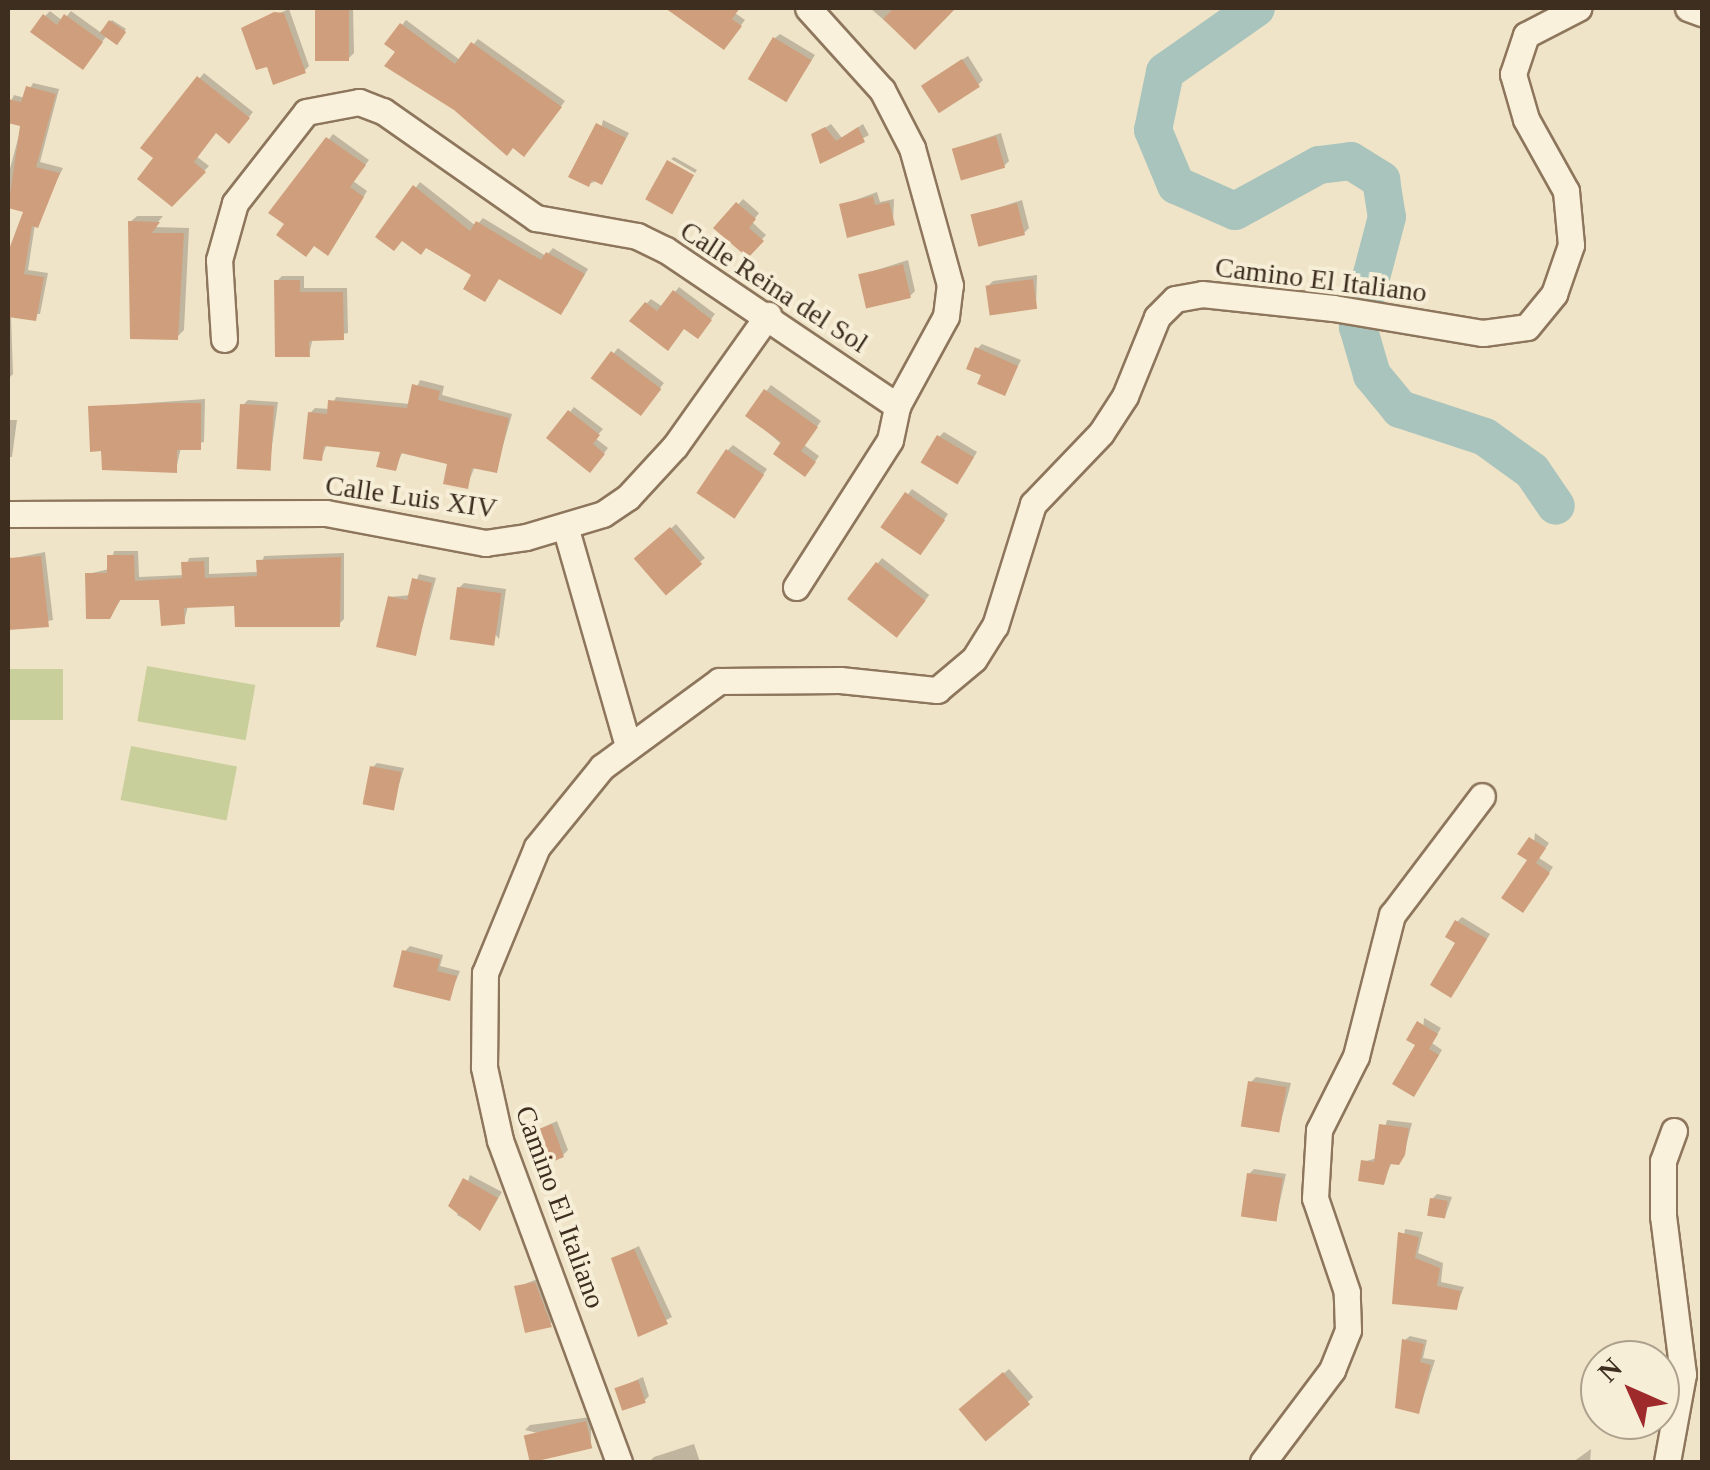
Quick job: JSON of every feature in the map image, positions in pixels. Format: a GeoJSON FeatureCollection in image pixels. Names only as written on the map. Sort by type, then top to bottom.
{"type":"FeatureCollection","features":[{"type":"Feature","properties":{"kind":"street"},"geometry":{"type":"LineString","coordinates":[[796,587],[877,466],[897,406],[946,316],[950,285],[918,166],[897,119],[844,42],[808,8]]}},
{"type":"Feature","properties":{"kind":"street","name":"Camino El Italiano"},"geometry":{"type":"LineString","coordinates":[[618,1462],[500,1140],[482,1036],[492,944],[520,880],[555,820],[628,744],[719,681],[840,680],[936,690],[974,658],[995,626],[1033,504],[1101,433],[1126,396],[1157,317],[1176,299],[1202,294],[1333,308],[1483,332],[1526,328],[1554,294],[1571,245],[1566,191],[1526,119],[1512,74],[1526,35],[1578,8]]}},
{"type":"Feature","properties":{"kind":"street"},"geometry":{"type":"LineString","coordinates":[[1688,8],[1702,13]]}},
{"type":"Feature","properties":{"kind":"street","name":"Calle Reina del Sol"},"geometry":{"type":"LineString","coordinates":[[224,340],[219,260],[234,203],[306,112],[335,103],[383,112],[536,218],[638,236],[768,315],[897,406]]}},
{"type":"Feature","properties":{"kind":"street","name":"Calle Luis XIV"},"geometry":{"type":"LineString","coordinates":[[8,514],[326,512],[485,543],[565,526],[603,514],[657,468],[768,315]]}},
{"type":"Feature","properties":{"kind":"street"},"geometry":{"type":"LineString","coordinates":[[565,526],[628,744]]}},
{"type":"Feature","properties":{"kind":"street"},"geometry":{"type":"LineString","coordinates":[[1264,1462],[1332,1370],[1348,1330],[1348,1292],[1315,1198],[1315,1152],[1359,1045],[1381,941],[1406,891],[1482,796]]}},
{"type":"Feature","properties":{"kind":"street"},"geometry":{"type":"LineString","coordinates":[[1667,1462],[1682,1374],[1663,1216],[1664,1161],[1674,1131]]}},
{"type":"Feature","properties":{"kind":"green space"},"geometry":{"type":"Polygon","coordinates":[[[147,666],[255,685],[246,740],[137,721],[147,666]]]}},
{"type":"Feature","properties":{"kind":"green space"},"geometry":{"type":"Polygon","coordinates":[[[8,669],[63,669],[63,720],[8,720],[8,669]]]}},
{"type":"Feature","properties":{"kind":"green space"},"geometry":{"type":"Polygon","coordinates":[[[131,746],[237,767],[227,821],[121,800],[131,746]]]}},
{"type":"Feature","properties":{"kind":"building"},"geometry":{"type":"Polygon","coordinates":[[[315,8],[349,8],[349,61],[315,61],[315,8]]]}},
{"type":"Feature","properties":{"kind":"building"},"geometry":{"type":"Polygon","coordinates":[[[665,8],[740,8],[732,19],[742,26],[724,50],[665,8]]]}},
{"type":"Feature","properties":{"kind":"building"},"geometry":{"type":"Polygon","coordinates":[[[894,8],[956,8],[915,50],[883,19],[894,8]]]}},
{"type":"Feature","properties":{"kind":"building"},"geometry":{"type":"Polygon","coordinates":[[[274,12],[284,13],[306,73],[273,85],[267,67],[256,70],[241,28],[274,12]]]}},
{"type":"Feature","properties":{"kind":"building"},"geometry":{"type":"Polygon","coordinates":[[[43,14],[57,25],[64,14],[103,42],[83,70],[30,32],[43,14]]]}},
{"type":"Feature","properties":{"kind":"building"},"geometry":{"type":"Polygon","coordinates":[[[109,20],[126,32],[117,45],[100,33],[109,20]]]}},
{"type":"Feature","properties":{"kind":"building"},"geometry":{"type":"Polygon","coordinates":[[[400,23],[455,64],[471,42],[562,107],[524,157],[513,148],[507,156],[454,110],[384,66],[395,52],[384,44],[400,23]]]}},
{"type":"Feature","properties":{"kind":"building"},"geometry":{"type":"Polygon","coordinates":[[[773,37],[812,60],[786,102],[748,79],[773,37]]]}},
{"type":"Feature","properties":{"kind":"building"},"geometry":{"type":"Polygon","coordinates":[[[962,59],[980,87],[939,113],[921,86],[962,59]]]}},
{"type":"Feature","properties":{"kind":"building"},"geometry":{"type":"Polygon","coordinates":[[[197,76],[250,118],[229,144],[216,133],[194,162],[206,172],[172,207],[137,179],[153,158],[140,148],[197,76]]]}},
{"type":"Feature","properties":{"kind":"building"},"geometry":{"type":"Polygon","coordinates":[[[26,86],[56,94],[36,167],[60,173],[38,228],[32,226],[24,274],[44,277],[36,321],[8,317],[8,252],[23,212],[8,208],[20,126],[8,123],[8,99],[21,102],[26,86]]]}},
{"type":"Feature","properties":{"kind":"building"},"geometry":{"type":"Polygon","coordinates":[[[596,123],[626,138],[602,185],[592,180],[589,187],[568,177],[596,123]]]}},
{"type":"Feature","properties":{"kind":"building"},"geometry":{"type":"Polygon","coordinates":[[[825,127],[836,141],[858,127],[865,142],[820,164],[811,134],[825,127]]]}},
{"type":"Feature","properties":{"kind":"building"},"geometry":{"type":"Polygon","coordinates":[[[996,136],[1005,168],[961,180],[952,149],[996,136]]]}},
{"type":"Feature","properties":{"kind":"building"},"geometry":{"type":"Polygon","coordinates":[[[326,137],[366,165],[350,187],[364,197],[328,256],[314,246],[306,257],[276,235],[284,224],[268,213],[326,137]]]}},
{"type":"Feature","properties":{"kind":"building"},"geometry":{"type":"Polygon","coordinates":[[[667,160],[694,175],[672,214],[645,199],[667,160]]]}},
{"type":"Feature","properties":{"kind":"building"},"geometry":{"type":"Polygon","coordinates":[[[413,185],[470,231],[476,221],[541,260],[546,252],[585,274],[561,315],[499,279],[485,302],[463,289],[471,275],[426,248],[421,255],[402,241],[394,251],[375,237],[413,185]]]}},
{"type":"Feature","properties":{"kind":"building"},"geometry":{"type":"Polygon","coordinates":[[[873,196],[875,205],[889,202],[895,225],[847,238],[839,204],[873,196]]]}},
{"type":"Feature","properties":{"kind":"building"},"geometry":{"type":"Polygon","coordinates":[[[736,202],[756,219],[749,228],[764,241],[748,258],[713,228],[736,202]]]}},
{"type":"Feature","properties":{"kind":"building"},"geometry":{"type":"Polygon","coordinates":[[[1017,203],[1025,235],[978,247],[970,215],[1017,203]]]}},
{"type":"Feature","properties":{"kind":"building"},"geometry":{"type":"Polygon","coordinates":[[[128,221],[160,222],[152,233],[184,233],[178,340],[130,339],[128,221]]]}},
{"type":"Feature","properties":{"kind":"building"},"geometry":{"type":"Polygon","coordinates":[[[903,264],[911,298],[866,308],[858,274],[903,264]]]}},
{"type":"Feature","properties":{"kind":"building"},"geometry":{"type":"Polygon","coordinates":[[[1033,279],[1037,309],[990,315],[985,286],[1033,279]]]}},
{"type":"Feature","properties":{"kind":"building"},"geometry":{"type":"Polygon","coordinates":[[[274,280],[300,280],[300,292],[343,292],[344,340],[309,341],[310,357],[275,357],[274,280]]]}},
{"type":"Feature","properties":{"kind":"building"},"geometry":{"type":"Polygon","coordinates":[[[673,290],[712,320],[698,339],[684,329],[668,351],[629,321],[645,302],[657,311],[673,290]]]}},
{"type":"Feature","properties":{"kind":"building"},"geometry":{"type":"Polygon","coordinates":[[[975,347],[1018,366],[1005,396],[977,384],[981,375],[966,369],[975,347]]]}},
{"type":"Feature","properties":{"kind":"building"},"geometry":{"type":"Polygon","coordinates":[[[611,351],[661,389],[641,416],[591,378],[611,351]]]}},
{"type":"Feature","properties":{"kind":"building"},"geometry":{"type":"Polygon","coordinates":[[[412,384],[440,391],[438,400],[509,418],[497,473],[472,468],[468,489],[443,484],[447,464],[401,453],[396,471],[376,467],[380,452],[324,446],[322,461],[303,459],[308,412],[327,414],[328,400],[407,408],[412,384]]]}},
{"type":"Feature","properties":{"kind":"building"},"geometry":{"type":"Polygon","coordinates":[[[764,389],[818,427],[801,451],[816,462],[805,477],[773,454],[781,442],[745,416],[764,389]]]}},
{"type":"Feature","properties":{"kind":"building"},"geometry":{"type":"Polygon","coordinates":[[[201,403],[201,450],[177,450],[177,473],[102,470],[101,451],[90,452],[88,406],[201,403]]]}},
{"type":"Feature","properties":{"kind":"building"},"geometry":{"type":"Polygon","coordinates":[[[240,404],[274,406],[271,471],[237,469],[240,404]]]}},
{"type":"Feature","properties":{"kind":"building"},"geometry":{"type":"Polygon","coordinates":[[[568,410],[600,435],[593,444],[605,454],[590,473],[546,438],[568,410]]]}},
{"type":"Feature","properties":{"kind":"building"},"geometry":{"type":"Polygon","coordinates":[[[937,435],[974,457],[957,485],[921,462],[937,435]]]}},
{"type":"Feature","properties":{"kind":"building"},"geometry":{"type":"Polygon","coordinates":[[[726,449],[764,475],[734,519],[696,493],[726,449]]]}},
{"type":"Feature","properties":{"kind":"building"},"geometry":{"type":"Polygon","coordinates":[[[905,492],[945,520],[920,555],[880,527],[905,492]]]}},
{"type":"Feature","properties":{"kind":"building"},"geometry":{"type":"Polygon","coordinates":[[[670,527],[702,564],[666,595],[634,558],[670,527]]]}},
{"type":"Feature","properties":{"kind":"building"},"geometry":{"type":"Polygon","coordinates":[[[107,555],[134,555],[135,581],[182,578],[181,562],[204,561],[205,578],[257,576],[256,560],[341,557],[340,627],[235,627],[234,606],[184,608],[185,624],[161,626],[159,600],[120,600],[110,619],[86,619],[85,573],[107,573],[107,555]]]}},
{"type":"Feature","properties":{"kind":"building"},"geometry":{"type":"Polygon","coordinates":[[[41,556],[49,627],[8,630],[8,558],[41,556]]]}},
{"type":"Feature","properties":{"kind":"building"},"geometry":{"type":"Polygon","coordinates":[[[876,562],[926,601],[897,638],[847,599],[876,562]]]}},
{"type":"Feature","properties":{"kind":"building"},"geometry":{"type":"Polygon","coordinates":[[[412,578],[432,583],[416,656],[376,647],[388,596],[407,600],[412,578]]]}},
{"type":"Feature","properties":{"kind":"building"},"geometry":{"type":"Polygon","coordinates":[[[457,587],[502,593],[494,646],[450,639],[457,587]]]}},
{"type":"Feature","properties":{"kind":"building"},"geometry":{"type":"Polygon","coordinates":[[[370,766],[401,772],[394,810],[363,804],[370,766]]]}},
{"type":"Feature","properties":{"kind":"building"},"geometry":{"type":"Polygon","coordinates":[[[1529,837],[1546,848],[1536,863],[1550,873],[1523,913],[1501,898],[1527,860],[1517,854],[1529,837]]]}},
{"type":"Feature","properties":{"kind":"building"},"geometry":{"type":"Polygon","coordinates":[[[1455,920],[1487,939],[1451,998],[1430,985],[1455,943],[1445,937],[1455,920]]]}},
{"type":"Feature","properties":{"kind":"building"},"geometry":{"type":"Polygon","coordinates":[[[402,950],[440,959],[437,971],[457,976],[450,1001],[393,987],[402,950]]]}},
{"type":"Feature","properties":{"kind":"building"},"geometry":{"type":"Polygon","coordinates":[[[1417,1021],[1438,1034],[1429,1049],[1439,1055],[1414,1097],[1392,1084],[1415,1045],[1406,1040],[1417,1021]]]}},
{"type":"Feature","properties":{"kind":"building"},"geometry":{"type":"Polygon","coordinates":[[[1248,1081],[1287,1087],[1279,1133],[1241,1126],[1248,1081]]]}},
{"type":"Feature","properties":{"kind":"building"},"geometry":{"type":"Polygon","coordinates":[[[552,1124],[564,1157],[542,1166],[526,1134],[552,1124]]]}},
{"type":"Feature","properties":{"kind":"building"},"geometry":{"type":"Polygon","coordinates":[[[1379,1124],[1409,1128],[1405,1155],[1399,1165],[1390,1164],[1384,1185],[1358,1181],[1361,1160],[1374,1162],[1379,1124]]]}},
{"type":"Feature","properties":{"kind":"building"},"geometry":{"type":"Polygon","coordinates":[[[1247,1173],[1283,1178],[1277,1222],[1241,1217],[1247,1173]]]}},
{"type":"Feature","properties":{"kind":"building"},"geometry":{"type":"Polygon","coordinates":[[[463,1178],[498,1198],[480,1231],[448,1206],[463,1178]]]}},
{"type":"Feature","properties":{"kind":"building"},"geometry":{"type":"Polygon","coordinates":[[[1430,1198],[1448,1201],[1445,1219],[1427,1216],[1430,1198]]]}},
{"type":"Feature","properties":{"kind":"building"},"geometry":{"type":"Polygon","coordinates":[[[1398,1232],[1419,1237],[1415,1258],[1440,1268],[1437,1286],[1461,1291],[1457,1310],[1392,1304],[1398,1232]]]}},
{"type":"Feature","properties":{"kind":"building"},"geometry":{"type":"Polygon","coordinates":[[[634,1249],[668,1324],[638,1337],[611,1258],[634,1249]]]}},
{"type":"Feature","properties":{"kind":"building"},"geometry":{"type":"Polygon","coordinates":[[[535,1282],[552,1327],[525,1333],[514,1286],[535,1282]]]}},
{"type":"Feature","properties":{"kind":"building"},"geometry":{"type":"Polygon","coordinates":[[[1402,1339],[1424,1344],[1420,1362],[1431,1365],[1419,1414],[1395,1408],[1402,1339]]]}},
{"type":"Feature","properties":{"kind":"building"},"geometry":{"type":"Polygon","coordinates":[[[1003,1372],[1030,1404],[986,1441],[959,1409],[1003,1372]]]}},
{"type":"Feature","properties":{"kind":"building"},"geometry":{"type":"Polygon","coordinates":[[[638,1380],[646,1403],[622,1411],[614,1388],[638,1380]]]}},
{"type":"Feature","properties":{"kind":"building"},"geometry":{"type":"Polygon","coordinates":[[[586,1421],[592,1448],[530,1462],[524,1435],[586,1421]]]}},
{"type":"Feature","properties":{"kind":"waterway"},"geometry":{"type":"LineString","coordinates":[[1256,8],[1165,72],[1153,130],[1176,185],[1235,211],[1319,165],[1351,161],[1381,180],[1387,217],[1358,327],[1372,375],[1400,409],[1485,437],[1532,471],[1556,506]]}}]}
